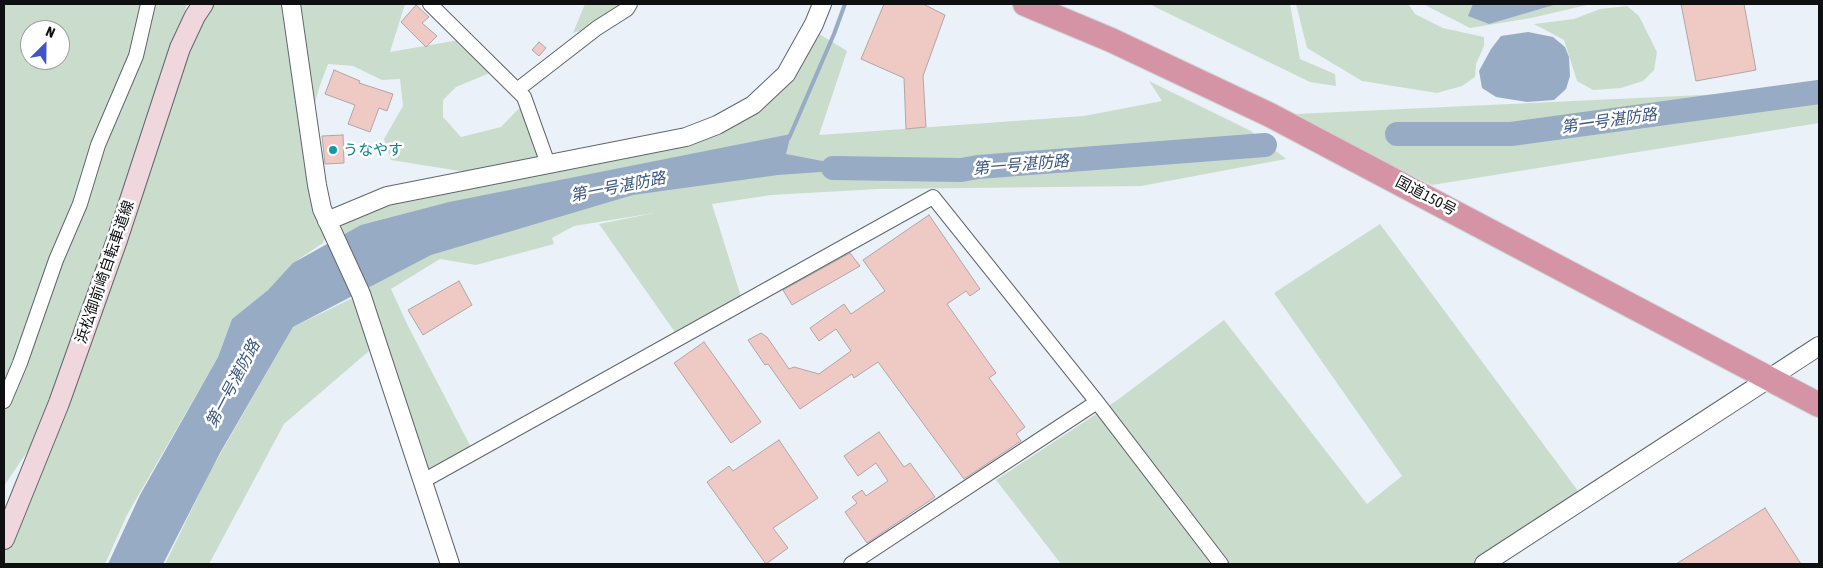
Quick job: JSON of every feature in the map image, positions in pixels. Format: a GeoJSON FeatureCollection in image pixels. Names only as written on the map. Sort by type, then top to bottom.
{"type":"FeatureCollection","features":[{"type":"Feature","properties":{"kind":"highway","name":"国道150号"},"geometry":{"type":"LineString","coordinates":[[1025,4],[1111,40],[1270,115],[1819,404]]}},
{"type":"Feature","properties":{"kind":"main road","name":"浜松御前崎自転車道線"},"geometry":{"type":"LineString","coordinates":[[4,539],[59,403],[117,240],[180,48],[197,8]]}},
{"type":"Feature","properties":{"kind":"street"},"geometry":{"type":"LineString","coordinates":[[4,401],[20,363],[56,260],[80,204],[98,145],[136,56],[148,4]]}},
{"type":"Feature","properties":{"kind":"street"},"geometry":{"type":"LineString","coordinates":[[291,4],[322,209],[361,294],[450,564]]}},
{"type":"Feature","properties":{"kind":"street"},"geometry":{"type":"LineString","coordinates":[[430,4],[524,96],[548,164]]}},
{"type":"Feature","properties":{"kind":"street"},"geometry":{"type":"LineString","coordinates":[[517,90],[597,28],[626,10],[630,4]]}},
{"type":"Feature","properties":{"kind":"street"},"geometry":{"type":"LineString","coordinates":[[327,222],[387,196],[686,137],[717,125],[753,105],[786,74],[814,24],[822,4]]}},
{"type":"Feature","properties":{"kind":"street"},"geometry":{"type":"LineString","coordinates":[[424,481],[933,197],[1097,402],[1221,564]]}},
{"type":"Feature","properties":{"kind":"street"},"geometry":{"type":"LineString","coordinates":[[1484,564],[1819,346]]}},
{"type":"Feature","properties":{"kind":"street"},"geometry":{"type":"LineString","coordinates":[[851,564],[1097,402]]}},
{"type":"Feature","properties":{"kind":"green space"},"geometry":{"type":"Polygon","coordinates":[[[4,4],[187,4],[65,386],[102,292],[190,39],[213,4],[285,4],[317,185],[327,221],[325,233],[329,225],[391,197],[491,176],[391,160],[384,139],[403,106],[400,79],[382,80],[353,66],[328,64],[319,88],[309,126],[291,4],[405,4],[390,52],[465,39],[497,70],[456,87],[443,100],[443,117],[461,137],[501,127],[526,101],[546,157],[521,170],[506,174],[582,162],[717,128],[760,98],[811,29],[847,51],[819,135],[1084,116],[1162,101],[1149,81],[1251,131],[1286,159],[1141,186],[879,189],[771,195],[712,204],[743,303],[679,338],[599,224],[654,213],[574,226],[552,238],[554,244],[476,265],[440,259],[391,289],[407,324],[474,453],[423,481],[366,309],[369,351],[284,424],[209,564],[165,564],[211,470],[293,327],[361,294],[324,239],[323,243],[299,259],[268,290],[232,319],[218,357],[127,515],[105,564],[4,564],[4,536],[56,409],[4,486],[4,4]]]}},
{"type":"Feature","properties":{"kind":"green space"},"geometry":{"type":"Polygon","coordinates":[[[585,4],[630,4],[607,22],[573,33],[585,4]]]}},
{"type":"Feature","properties":{"kind":"green space"},"geometry":{"type":"Polygon","coordinates":[[[1149,4],[1290,4],[1300,59],[1335,74],[1336,86],[1310,82],[1149,4]]]}},
{"type":"Feature","properties":{"kind":"green space"},"geometry":{"type":"Polygon","coordinates":[[[1296,4],[1408,4],[1415,14],[1443,28],[1484,37],[1484,46],[1476,64],[1475,77],[1462,86],[1437,93],[1362,81],[1307,48],[1296,4]]]}},
{"type":"Feature","properties":{"kind":"green space"},"geometry":{"type":"Polygon","coordinates":[[[1423,4],[1591,4],[1531,18],[1470,28],[1423,4]]]}},
{"type":"Feature","properties":{"kind":"green space"},"geometry":{"type":"Polygon","coordinates":[[[1627,6],[1639,16],[1657,52],[1654,70],[1643,81],[1621,88],[1593,90],[1577,81],[1564,40],[1534,24],[1574,19],[1600,9],[1627,6]]]}},
{"type":"Feature","properties":{"kind":"green space"},"geometry":{"type":"Polygon","coordinates":[[[1819,81],[1819,123],[1432,185],[1382,161],[1296,114],[1744,93],[1819,81]]]}},
{"type":"Feature","properties":{"kind":"green space"},"geometry":{"type":"Polygon","coordinates":[[[1380,224],[1584,499],[1484,564],[1061,564],[996,480],[1116,401],[1224,320],[1367,504],[1402,476],[1274,293],[1380,224]]]}},
{"type":"Feature","properties":{"kind":"water"},"geometry":{"type":"Polygon","coordinates":[[[1473,4],[1557,4],[1489,24],[1468,16],[1473,4]]]}},
{"type":"Feature","properties":{"kind":"water"},"geometry":{"type":"Polygon","coordinates":[[[1528,32],[1553,37],[1565,47],[1569,57],[1570,76],[1566,89],[1554,100],[1527,102],[1496,97],[1482,88],[1479,71],[1491,49],[1501,36],[1528,32]]]}},
{"type":"Feature","properties":{"kind":"water"},"geometry":{"type":"Polygon","coordinates":[[[791,134],[786,154],[864,169],[778,175],[633,195],[431,255],[293,327],[220,453],[163,564],[108,564],[140,495],[218,357],[232,319],[268,290],[293,263],[361,225],[449,202],[791,134]]]}},
{"type":"Feature","properties":{"kind":"building"},"geometry":{"type":"Polygon","coordinates":[[[884,4],[923,4],[945,15],[923,76],[926,127],[906,129],[904,78],[861,59],[884,4]]]}},
{"type":"Feature","properties":{"kind":"building"},"geometry":{"type":"Polygon","coordinates":[[[1681,4],[1744,4],[1756,70],[1696,81],[1681,4]]]}},
{"type":"Feature","properties":{"kind":"building"},"geometry":{"type":"Polygon","coordinates":[[[416,5],[429,17],[422,23],[437,36],[426,47],[401,22],[416,5]]]}},
{"type":"Feature","properties":{"kind":"building"},"geometry":{"type":"Polygon","coordinates":[[[539,42],[546,48],[539,56],[532,50],[539,42]]]}},
{"type":"Feature","properties":{"kind":"building"},"geometry":{"type":"Polygon","coordinates":[[[334,70],[360,81],[359,83],[393,94],[387,111],[379,108],[370,132],[348,124],[355,105],[325,94],[334,70]]]}},
{"type":"Feature","properties":{"kind":"building","name":"うなやす"},"geometry":{"type":"Polygon","coordinates":[[[343,135],[344,163],[325,164],[322,136],[343,135]]]}},
{"type":"Feature","properties":{"kind":"building"},"geometry":{"type":"Polygon","coordinates":[[[929,215],[980,289],[970,296],[966,291],[947,304],[996,373],[989,378],[1025,427],[1016,434],[1021,441],[964,479],[878,362],[854,378],[852,374],[800,409],[768,364],[765,365],[748,340],[761,333],[767,337],[789,369],[794,367],[819,374],[851,351],[836,329],[819,341],[810,328],[844,304],[851,314],[885,291],[863,260],[929,215]]]}},
{"type":"Feature","properties":{"kind":"building"},"geometry":{"type":"Polygon","coordinates":[[[850,253],[860,266],[792,305],[783,290],[850,253]]]}},
{"type":"Feature","properties":{"kind":"building"},"geometry":{"type":"Polygon","coordinates":[[[459,281],[472,305],[423,335],[408,310],[459,281]]]}},
{"type":"Feature","properties":{"kind":"building"},"geometry":{"type":"Polygon","coordinates":[[[704,342],[761,422],[731,443],[674,363],[704,342]]]}},
{"type":"Feature","properties":{"kind":"building"},"geometry":{"type":"Polygon","coordinates":[[[879,432],[904,467],[910,463],[935,497],[867,543],[845,512],[857,503],[852,497],[862,490],[866,496],[888,481],[876,463],[858,476],[844,456],[879,432]]]}},
{"type":"Feature","properties":{"kind":"building"},"geometry":{"type":"Polygon","coordinates":[[[779,440],[818,498],[773,528],[788,548],[766,564],[707,482],[729,466],[733,471],[779,440]]]}},
{"type":"Feature","properties":{"kind":"building"},"geometry":{"type":"Polygon","coordinates":[[[1765,508],[1801,564],[1676,564],[1765,508]]]}},
{"type":"Feature","properties":{"kind":"waterway"},"geometry":{"type":"LineString","coordinates":[[789,138],[845,4]]}},
{"type":"Feature","properties":{"kind":"waterway","name":"第一号湛防路"},"geometry":{"type":"LineString","coordinates":[[1397,134],[1511,134],[1819,92]]}},
{"type":"Feature","properties":{"kind":"waterway","name":"第一号湛防路"},"geometry":{"type":"LineString","coordinates":[[833,168],[961,170],[978,167],[1265,145]]}},
{"type":"Feature","properties":{"kind":"place","name":"うなやす"},"geometry":{"type":"Point","coordinates":[333,150]}}]}
